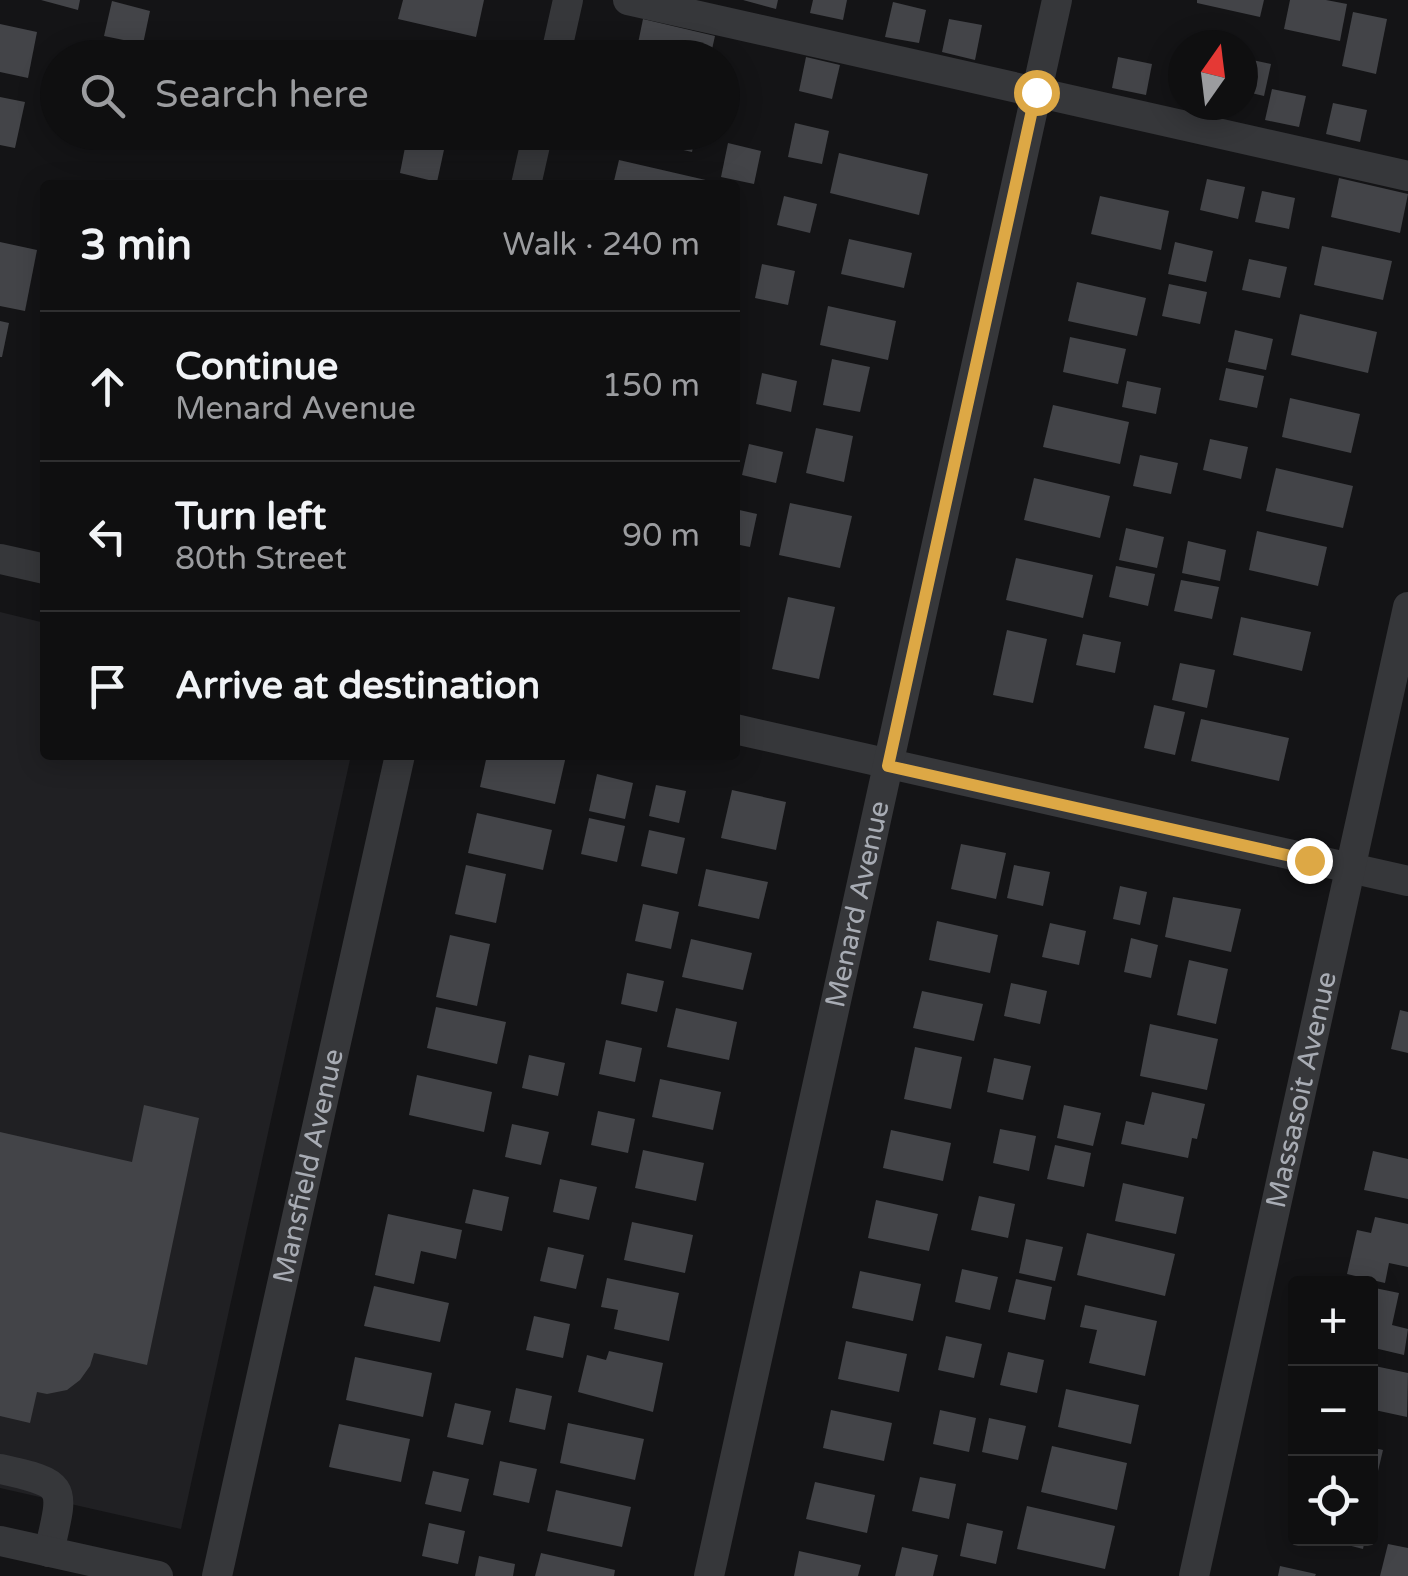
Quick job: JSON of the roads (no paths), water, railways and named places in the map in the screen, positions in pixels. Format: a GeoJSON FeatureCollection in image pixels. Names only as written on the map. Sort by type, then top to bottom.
{"type":"FeatureCollection","features":[{"type":"Feature","properties":{"kind":"street"},"geometry":{"type":"LineString","coordinates":[[559,40],[568,0]]}},
{"type":"Feature","properties":{"kind":"street"},"geometry":{"type":"LineString","coordinates":[[628,0],[1408,176]]}},
{"type":"Feature","properties":{"kind":"street","name":"Menard Avenue"},"geometry":{"type":"LineString","coordinates":[[709,1576],[1056,0]]}},
{"type":"Feature","properties":{"kind":"street"},"geometry":{"type":"LineString","coordinates":[[527,180],[534,150]]}},
{"type":"Feature","properties":{"kind":"street"},"geometry":{"type":"LineString","coordinates":[[0,559],[40,568]]}},
{"type":"Feature","properties":{"kind":"street","name":"Massasoit Avenue"},"geometry":{"type":"LineString","coordinates":[[1194,1576],[1408,607]]}},
{"type":"Feature","properties":{"kind":"street"},"geometry":{"type":"LineString","coordinates":[[740,730],[1408,881]]}},
{"type":"Feature","properties":{"kind":"street","name":"Mansfield Avenue"},"geometry":{"type":"LineString","coordinates":[[218,1576],[399,760]]}},
{"type":"Feature","properties":{"kind":"street"},"geometry":{"type":"LineString","coordinates":[[0,1469],[46,1479],[55,1487],[61,1500],[49,1552]]}},
{"type":"Feature","properties":{"kind":"street"},"geometry":{"type":"LineString","coordinates":[[0,1541],[158,1576]]}}]}
